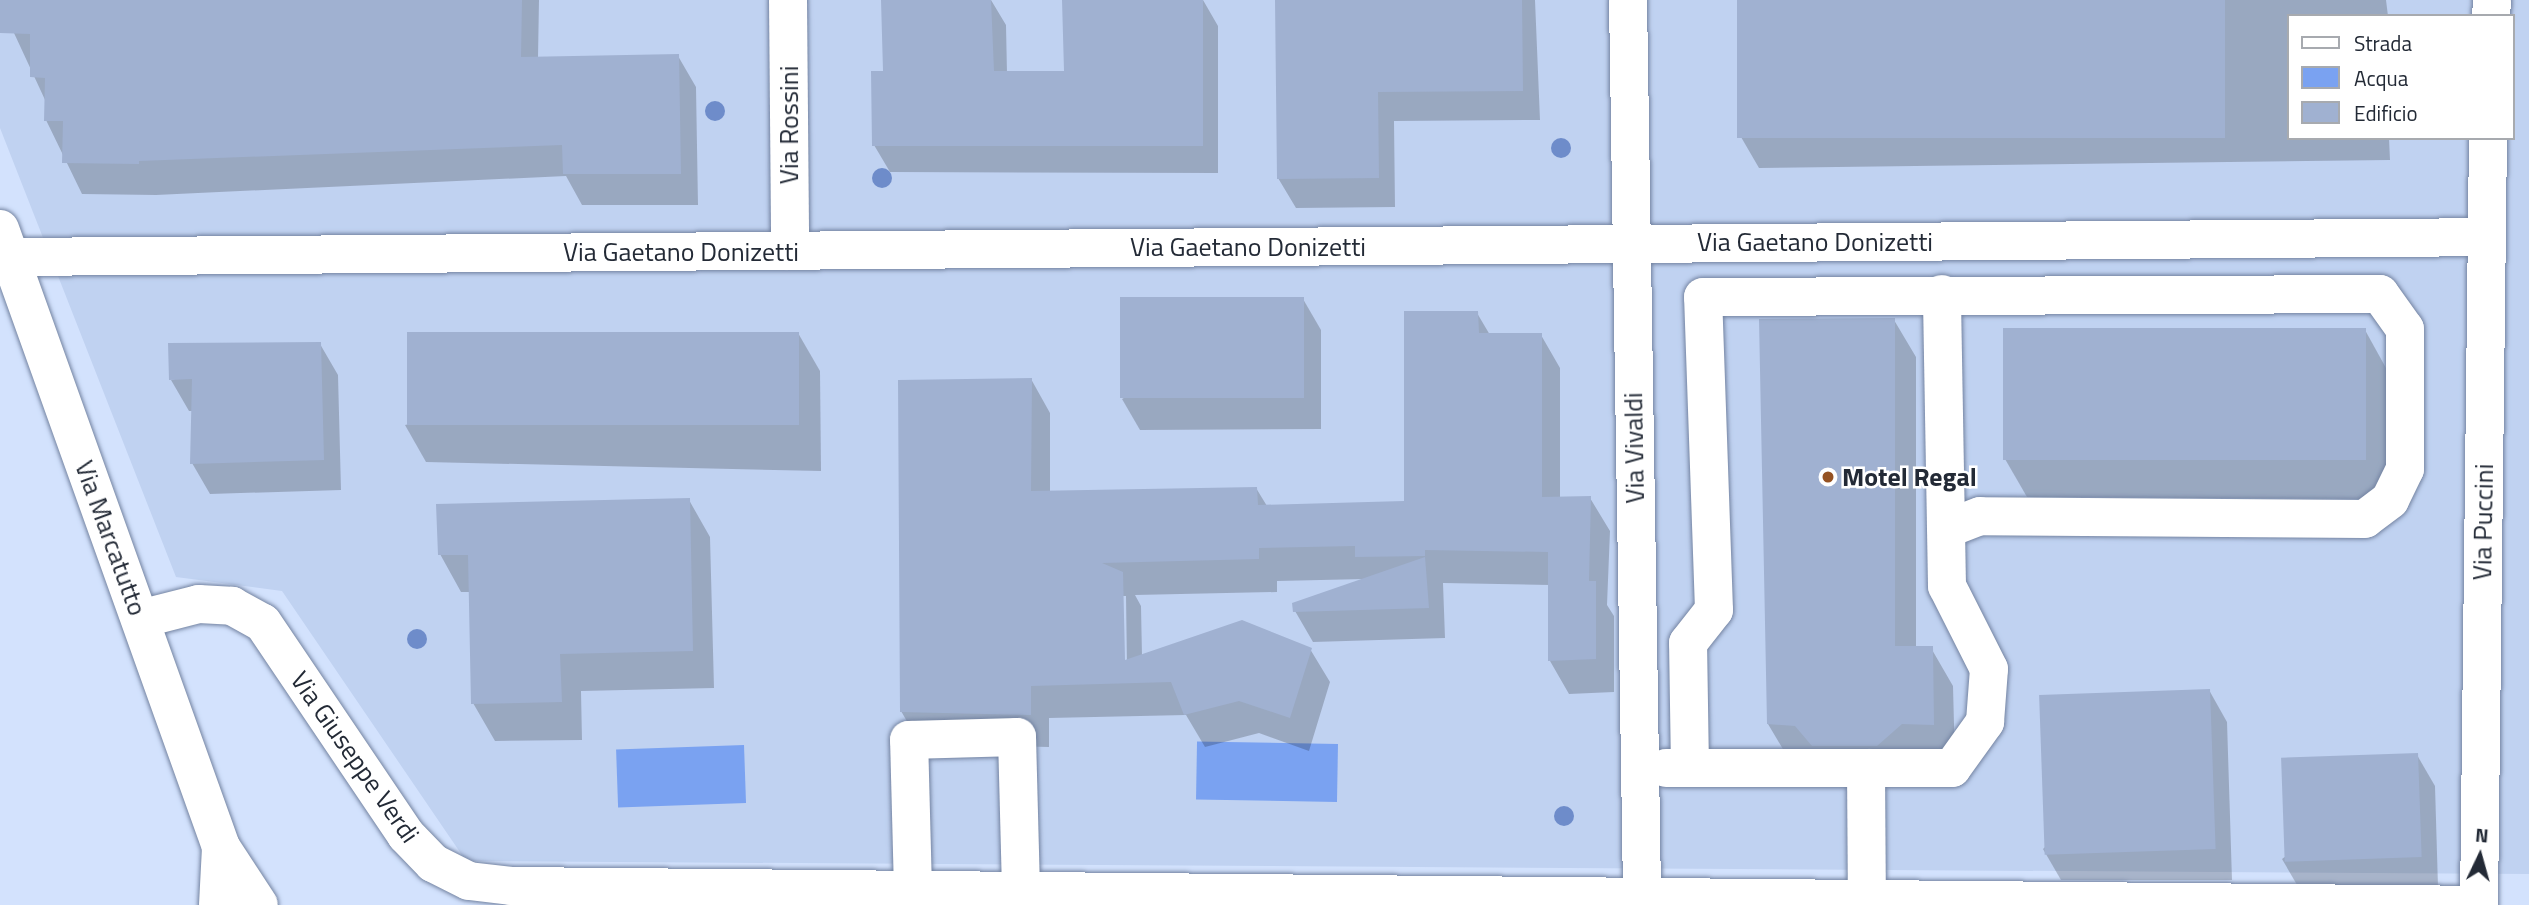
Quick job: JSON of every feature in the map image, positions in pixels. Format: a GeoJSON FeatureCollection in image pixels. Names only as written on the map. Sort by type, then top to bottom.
{"type":"FeatureCollection","features":[{"type":"Feature","properties":{"kind":"street","name":"Via Rossini"},"geometry":{"type":"LineString","coordinates":[[788,0],[790,251]]}},
{"type":"Feature","properties":{"kind":"street","name":"Via Vivaldi"},"geometry":{"type":"LineString","coordinates":[[1628,0],[1642,896]]}},
{"type":"Feature","properties":{"kind":"street","name":"Via Puccini"},"geometry":{"type":"LineString","coordinates":[[2479,905],[2488,140]]}},
{"type":"Feature","properties":{"kind":"street","name":"Via Gaetano Donizetti"},"geometry":{"type":"LineString","coordinates":[[6,243],[790,251],[2486,237]]}},
{"type":"Feature","properties":{"kind":"street","name":"Via Marcatutto"},"geometry":{"type":"LineString","coordinates":[[6,243],[221,847],[259,905]]}},
{"type":"Feature","properties":{"kind":"street"},"geometry":{"type":"LineString","coordinates":[[1640,769],[1952,768],[1985,722],[1989,669],[1947,586],[1942,294]]}},
{"type":"Feature","properties":{"kind":"street"},"geometry":{"type":"LineString","coordinates":[[1690,768],[1688,643],[1714,610],[1703,297],[2380,294],[2405,329],[2405,469],[2390,500],[2365,519],[1980,516],[1945,529]]}},
{"type":"Feature","properties":{"kind":"street","name":"Via Giuseppe Verdi"},"geometry":{"type":"LineString","coordinates":[[140,619],[199,604],[232,606],[263,623],[406,835],[433,863],[469,881],[511,886],[2479,905]]}},
{"type":"Feature","properties":{"kind":"street"},"geometry":{"type":"LineString","coordinates":[[913,890],[909,740],[1017,737],[1021,890]]}},
{"type":"Feature","properties":{"kind":"street"},"geometry":{"type":"LineString","coordinates":[[1866,768],[1867,899]]}},
{"type":"Feature","properties":{"kind":"street","name":"Via Marcatutto"},"geometry":{"type":"LineString","coordinates":[[218,905],[221,847]]}},
{"type":"Feature","properties":{"kind":"shaded area"},"geometry":{"type":"Polygon","coordinates":[[[0,0],[2529,0],[2529,874],[466,861],[282,591],[176,577],[0,128],[0,0]]]}},
{"type":"Feature","properties":{"kind":"water"},"geometry":{"type":"Polygon","coordinates":[[[1197,742],[1338,744],[1337,802],[1196,800],[1197,742]]]}},
{"type":"Feature","properties":{"kind":"water"},"geometry":{"type":"Polygon","coordinates":[[[744,745],[746,803],[618,807],[616,749],[744,745]]]}},
{"type":"Feature","properties":{"kind":"building"},"geometry":{"type":"Polygon","coordinates":[[[0,0],[522,0],[521,57],[679,54],[681,174],[563,174],[562,145],[139,161],[139,164],[62,163],[63,121],[44,121],[45,78],[30,77],[30,34],[0,33],[0,0]]]}},
{"type":"Feature","properties":{"kind":"building"},"geometry":{"type":"Polygon","coordinates":[[[881,0],[991,0],[994,71],[1064,71],[1062,0],[1203,0],[1203,146],[872,146],[871,71],[883,71],[881,0]]]}},
{"type":"Feature","properties":{"kind":"building"},"geometry":{"type":"Polygon","coordinates":[[[1275,0],[1522,0],[1523,91],[1378,92],[1379,178],[1277,179],[1275,0]]]}},
{"type":"Feature","properties":{"kind":"building"},"geometry":{"type":"Polygon","coordinates":[[[1737,0],[2225,0],[2225,138],[1737,138],[1737,0]]]}},
{"type":"Feature","properties":{"kind":"building"},"geometry":{"type":"Polygon","coordinates":[[[1120,297],[1304,297],[1304,398],[1120,398],[1120,297]]]}},
{"type":"Feature","properties":{"kind":"building"},"geometry":{"type":"Polygon","coordinates":[[[1404,311],[1478,311],[1479,333],[1542,333],[1542,497],[1591,496],[1589,581],[1596,581],[1596,659],[1548,661],[1548,552],[1425,550],[1425,556],[1355,557],[1355,546],[1259,548],[1259,559],[1102,563],[1123,572],[1125,660],[1242,620],[1312,648],[1290,718],[1239,701],[1184,715],[1171,682],[1031,686],[1031,715],[900,712],[898,380],[1032,378],[1031,491],[1257,487],[1258,505],[1404,501],[1404,311]]]}},
{"type":"Feature","properties":{"kind":"building","name":"Motel Regal"},"geometry":{"type":"Polygon","coordinates":[[[1895,318],[1895,646],[1933,646],[1934,725],[1902,724],[1877,746],[1812,746],[1795,726],[1767,724],[1759,319],[1895,318]]]}},
{"type":"Feature","properties":{"kind":"building"},"geometry":{"type":"Polygon","coordinates":[[[2003,328],[2366,328],[2366,460],[2003,460],[2003,328]]]}},
{"type":"Feature","properties":{"kind":"building"},"geometry":{"type":"Polygon","coordinates":[[[407,332],[799,332],[799,425],[407,425],[407,332]]]}},
{"type":"Feature","properties":{"kind":"building"},"geometry":{"type":"Polygon","coordinates":[[[321,342],[324,460],[190,464],[192,379],[169,380],[168,343],[321,342]]]}},
{"type":"Feature","properties":{"kind":"building"},"geometry":{"type":"Polygon","coordinates":[[[690,498],[693,651],[560,654],[562,702],[471,704],[468,555],[438,555],[436,504],[690,498]]]}},
{"type":"Feature","properties":{"kind":"building"},"geometry":{"type":"Polygon","coordinates":[[[1425,557],[1429,608],[1293,612],[1292,603],[1425,557]]]}},
{"type":"Feature","properties":{"kind":"building"},"geometry":{"type":"Polygon","coordinates":[[[2210,689],[2216,849],[2045,855],[2039,695],[2210,689]]]}},
{"type":"Feature","properties":{"kind":"building"},"geometry":{"type":"Polygon","coordinates":[[[2418,753],[2422,857],[2285,862],[2281,758],[2418,753]]]}},
{"type":"Feature","properties":{"kind":"place","name":"Motel Regal"},"geometry":{"type":"Point","coordinates":[1828,477]}}]}
